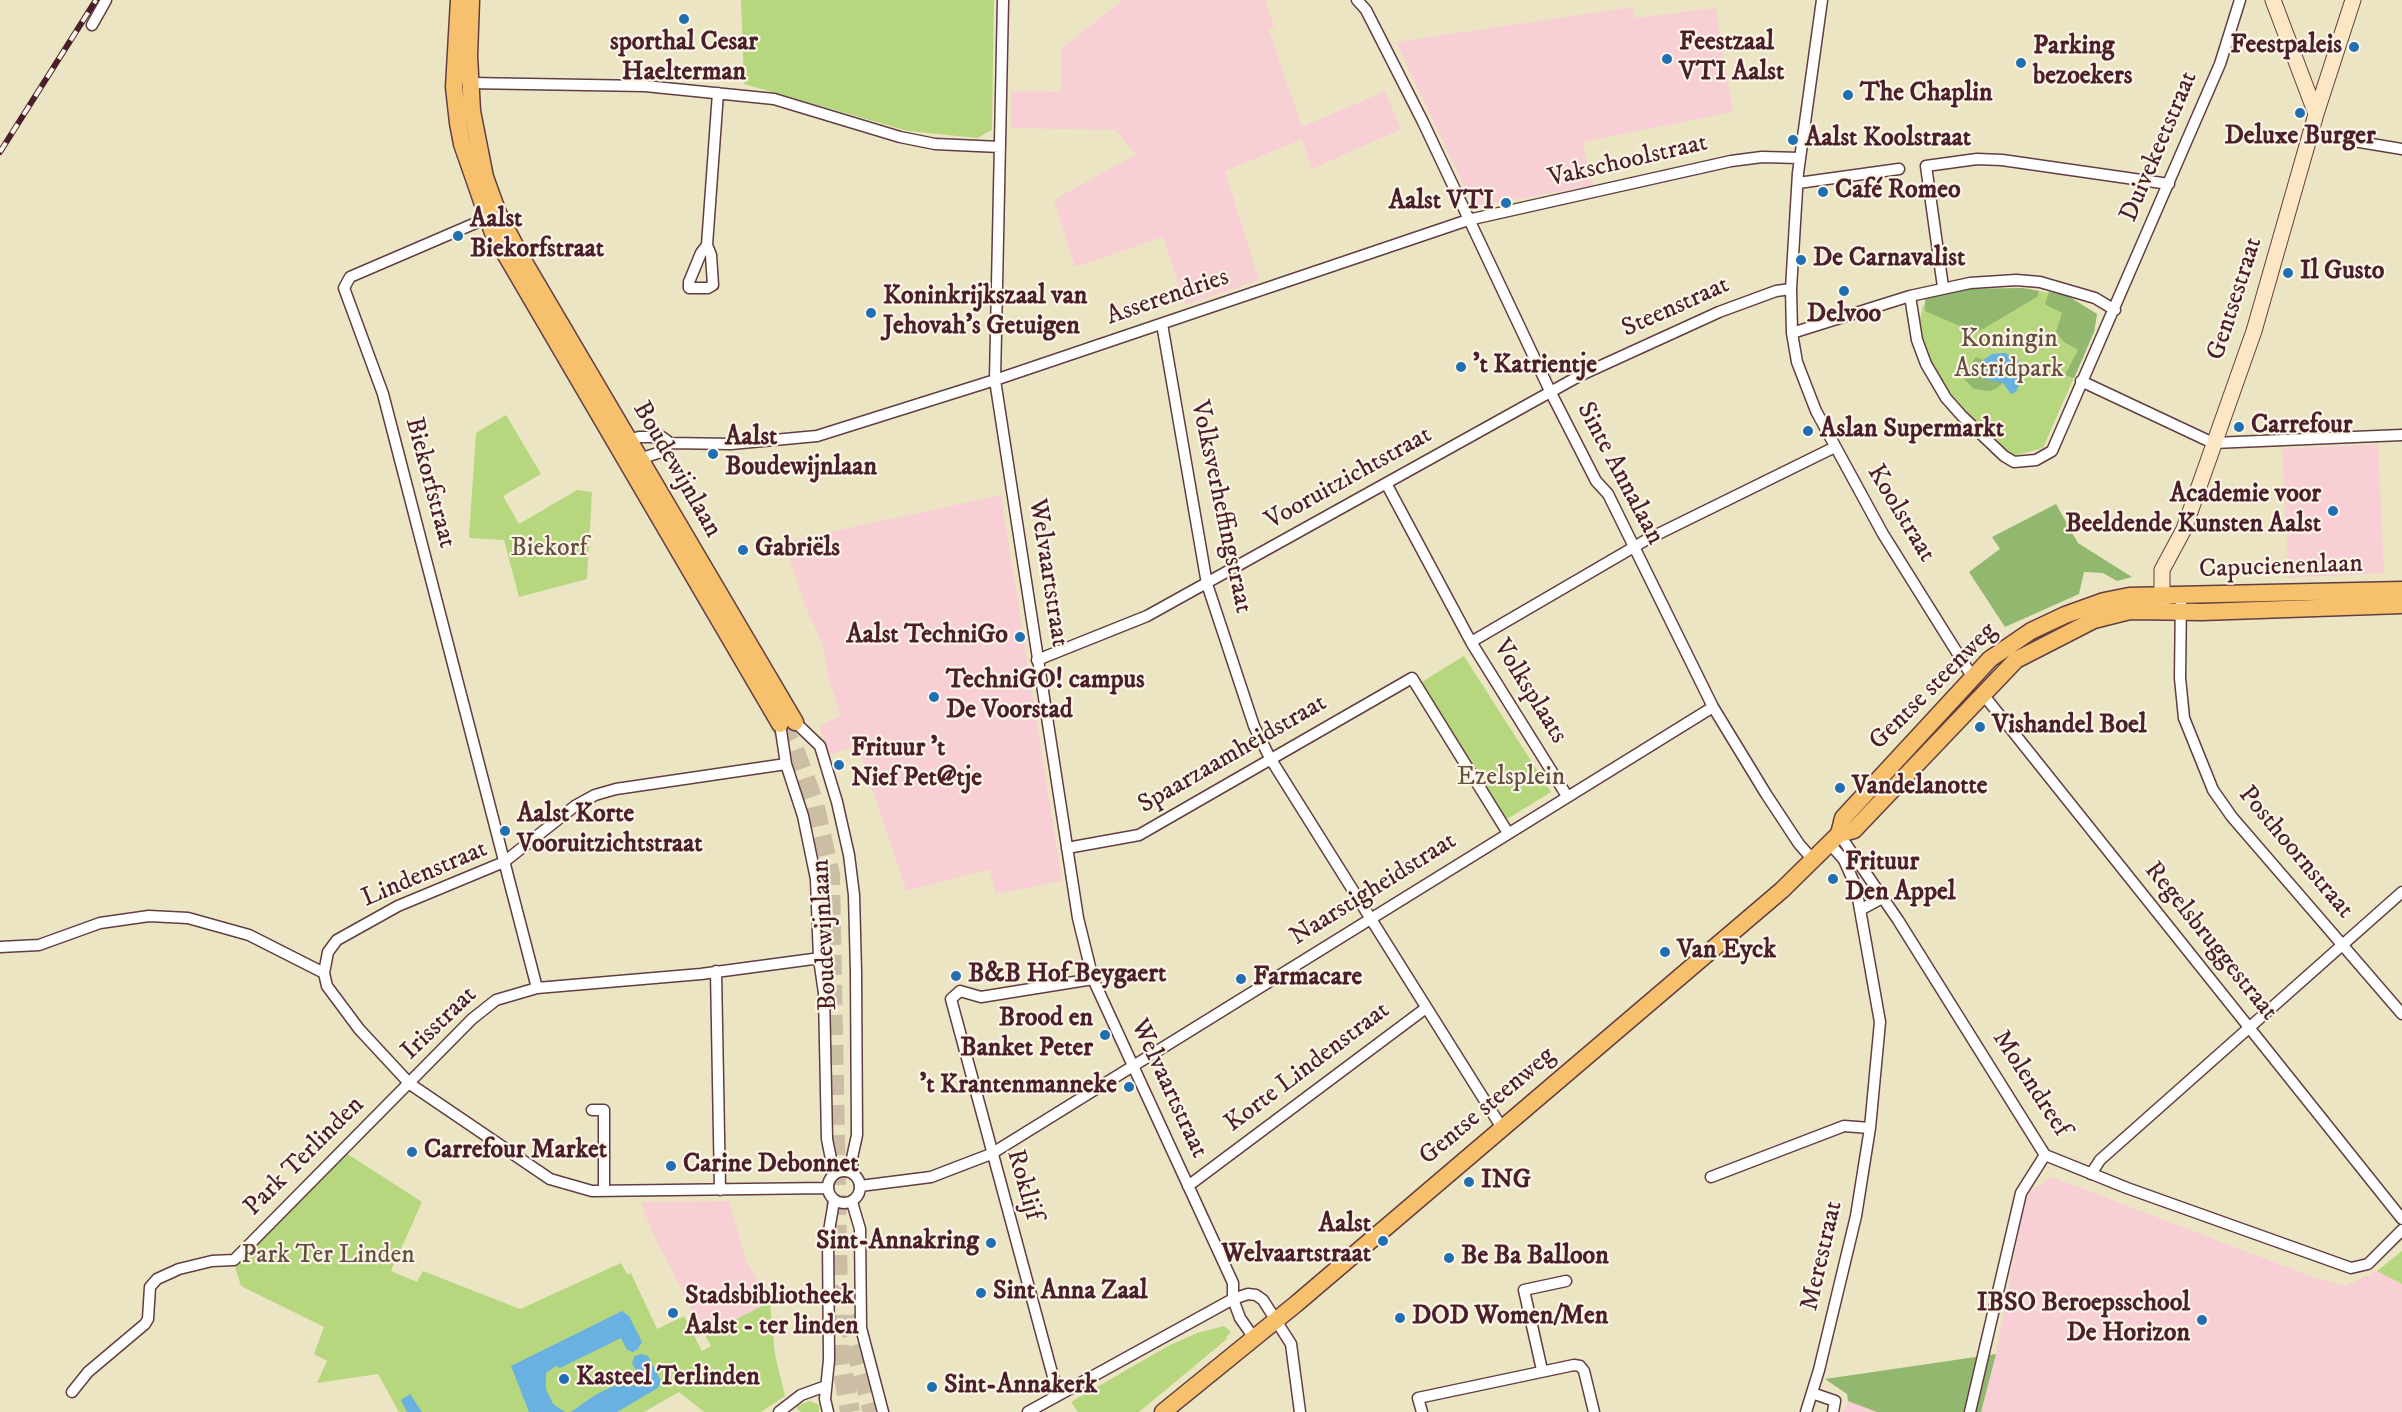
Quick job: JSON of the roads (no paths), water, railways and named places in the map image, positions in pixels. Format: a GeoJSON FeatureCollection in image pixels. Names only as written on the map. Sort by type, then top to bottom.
{"type":"FeatureCollection","features":[{"type":"Feature","properties":{"kind":"main road","name":"Boudewijnlaan"},"geometry":{"type":"LineString","coordinates":[[459,0],[454,87],[456,112],[462,144],[492,216],[788,723]]}},
{"type":"Feature","properties":{"kind":"main road","name":"Boudewijnlaan"},"geometry":{"type":"LineString","coordinates":[[471,0],[469,83],[476,138],[492,216],[520,255],[630,440],[634,461]]}},
{"type":"Feature","properties":{"kind":"main road","name":"Capucienenlaan"},"geometry":{"type":"LineString","coordinates":[[2181,604],[2262,592],[2402,590]]}},
{"type":"Feature","properties":{"kind":"main road","name":"Gentse steenweg"},"geometry":{"type":"LineString","coordinates":[[1163,1412],[1276,1320],[1789,885],[1834,839],[1843,818],[1990,659],[2013,642],[2068,614],[2104,601],[2129,596],[2162,604]]}},
{"type":"Feature","properties":{"kind":"main road","name":"Capucienenlaan"},"geometry":{"type":"LineString","coordinates":[[2162,604],[2402,605]]}},
{"type":"Feature","properties":{"kind":"main road","name":"Gentse steenweg"},"geometry":{"type":"LineString","coordinates":[[1834,839],[1854,830],[1982,693],[2016,660],[2094,620],[2162,604]]}},
{"type":"Feature","properties":{"kind":"main road"},"geometry":{"type":"LineString","coordinates":[[1973,678],[1982,693]]}},
{"type":"Feature","properties":{"kind":"street"},"geometry":{"type":"LineString","coordinates":[[92,25],[106,0]]}},
{"type":"Feature","properties":{"kind":"street","name":"Welvaartstraat"},"geometry":{"type":"LineString","coordinates":[[1003,0],[995,380],[1078,918],[1093,979],[1131,1066],[1233,1283],[1233,1299],[1244,1326],[1254,1338]]}},
{"type":"Feature","properties":{"kind":"street","name":"Sinte Annalaan"},"geometry":{"type":"LineString","coordinates":[[1357,0],[1366,10],[1423,122],[1551,393],[1596,482],[1608,494],[1713,707],[1766,794],[1799,844],[1814,861]]}},
{"type":"Feature","properties":{"kind":"street","name":"Koolstraat"},"geometry":{"type":"LineString","coordinates":[[1822,0],[1798,183],[1791,289],[1792,333],[1797,362],[1816,411],[1883,534],[1973,678]]}},
{"type":"Feature","properties":{"kind":"street","name":"Duivekeetstraat"},"geometry":{"type":"LineString","coordinates":[[1910,296],[1917,340],[1933,378],[1962,416],[2004,456],[2014,462],[2036,460],[2052,451],[2220,64],[2240,0]]}},
{"type":"Feature","properties":{"kind":"street"},"geometry":{"type":"LineString","coordinates":[[2273,0],[2316,114]]}},
{"type":"Feature","properties":{"kind":"street","name":"Gentsestraat"},"geometry":{"type":"LineString","coordinates":[[2162,604],[2162,570],[2184,529],[2254,331],[2316,114],[2353,0]]}},
{"type":"Feature","properties":{"kind":"street"},"geometry":{"type":"LineString","coordinates":[[469,83],[645,86],[774,99],[906,138],[935,144],[1000,147]]}},
{"type":"Feature","properties":{"kind":"street"},"geometry":{"type":"LineString","coordinates":[[706,245],[718,93]]}},
{"type":"Feature","properties":{"kind":"street"},"geometry":{"type":"LineString","coordinates":[[2312,134],[2402,149]]}},
{"type":"Feature","properties":{"kind":"street","name":"Vakschoolstraat"},"geometry":{"type":"LineString","coordinates":[[1468,220],[1731,161],[1762,157],[1800,158]]}},
{"type":"Feature","properties":{"kind":"street"},"geometry":{"type":"LineString","coordinates":[[1943,287],[1926,165],[1977,159],[2002,160],[2169,184]]}},
{"type":"Feature","properties":{"kind":"street"},"geometry":{"type":"LineString","coordinates":[[1798,183],[1899,169]]}},
{"type":"Feature","properties":{"kind":"street","name":"Biekorfstraat"},"geometry":{"type":"LineString","coordinates":[[492,216],[350,277],[344,288],[383,394],[504,862]]}},
{"type":"Feature","properties":{"kind":"street","name":"Asserendries"},"geometry":{"type":"LineString","coordinates":[[630,440],[639,437],[662,437],[670,443],[730,444],[817,436],[995,380],[1468,220]]}},
{"type":"Feature","properties":{"kind":"street"},"geometry":{"type":"LineString","coordinates":[[1792,333],[1943,287],[2016,280],[2040,282],[2095,298],[2115,310]]}},
{"type":"Feature","properties":{"kind":"street","name":"Steenstraat"},"geometry":{"type":"LineString","coordinates":[[1551,393],[1581,375],[1719,312],[1776,291],[1791,289]]}},
{"type":"Feature","properties":{"kind":"street","name":"Volksverheffingstraat"},"geometry":{"type":"LineString","coordinates":[[1162,324],[1207,584],[1254,726],[1270,758],[1502,1128]]}},
{"type":"Feature","properties":{"kind":"street"},"geometry":{"type":"LineString","coordinates":[[2081,381],[2213,443],[2402,435]]}},
{"type":"Feature","properties":{"kind":"street","name":"Vooruitzichtstraat"},"geometry":{"type":"LineString","coordinates":[[1038,660],[1146,616],[1551,393]]}},
{"type":"Feature","properties":{"kind":"street","name":"Asserendries"},"geometry":{"type":"LineString","coordinates":[[634,461],[661,452],[670,443]]}},
{"type":"Feature","properties":{"kind":"street"},"geometry":{"type":"LineString","coordinates":[[1471,642],[1634,548],[1835,447]]}},
{"type":"Feature","properties":{"kind":"street","name":"Volksplaats"},"geometry":{"type":"LineString","coordinates":[[1387,485],[1471,642],[1568,796]]}},
{"type":"Feature","properties":{"kind":"street","name":"Posthoornstraat"},"geometry":{"type":"LineString","coordinates":[[2181,604],[2180,678],[2184,718],[2205,774],[2232,817],[2402,1014]]}},
{"type":"Feature","properties":{"kind":"street","name":"Spaarzaamheidstraat"},"geometry":{"type":"LineString","coordinates":[[1067,848],[1139,835],[1412,678],[1508,833]]}},
{"type":"Feature","properties":{"kind":"street","name":"Regelsbruggestraat"},"geometry":{"type":"LineString","coordinates":[[1982,693],[2402,1219]]}},
{"type":"Feature","properties":{"kind":"street","name":"Naarstigheidstraat"},"geometry":{"type":"LineString","coordinates":[[860,1186],[931,1177],[991,1154],[1713,707]]}},
{"type":"Feature","properties":{"kind":"street","name":"Boudewijnlaan"},"geometry":{"type":"LineString","coordinates":[[788,723],[786,764],[803,816],[816,879],[819,958],[824,993],[827,1139],[834,1174]]}},
{"type":"Feature","properties":{"kind":"street","name":"Boudewijnlaan"},"geometry":{"type":"LineString","coordinates":[[788,723],[820,746],[837,802],[849,855],[854,895],[856,982],[857,1135],[852,1158],[853,1174]]}},
{"type":"Feature","properties":{"kind":"street"},"geometry":{"type":"LineString","coordinates":[[504,862],[575,806],[595,795],[616,789],[786,764]]}},
{"type":"Feature","properties":{"kind":"street","name":"Molendreef"},"geometry":{"type":"LineString","coordinates":[[1834,839],[1898,920],[2045,1155],[2091,1174],[2351,1268],[2368,1264],[2402,1230]]}},
{"type":"Feature","properties":{"kind":"street","name":"Merestraat"},"geometry":{"type":"LineString","coordinates":[[1806,1412],[1857,1216],[1870,1128],[1880,1013],[1856,887],[1834,839]]}},
{"type":"Feature","properties":{"kind":"street","name":"Lindenstraat"},"geometry":{"type":"LineString","coordinates":[[324,973],[328,952],[337,940],[398,906],[504,862],[537,988]]}},
{"type":"Feature","properties":{"kind":"street"},"geometry":{"type":"LineString","coordinates":[[2091,1174],[2100,1160],[2402,892]]}},
{"type":"Feature","properties":{"kind":"street"},"geometry":{"type":"LineString","coordinates":[[1860,910],[1882,898]]}},
{"type":"Feature","properties":{"kind":"street"},"geometry":{"type":"LineString","coordinates":[[0,947],[39,945],[100,923],[149,916],[188,918],[249,935],[324,973],[327,986],[359,1029],[410,1084],[533,1170],[560,1182],[592,1191],[827,1188]]}},
{"type":"Feature","properties":{"kind":"street"},"geometry":{"type":"LineString","coordinates":[[537,988],[813,959]]}},
{"type":"Feature","properties":{"kind":"street"},"geometry":{"type":"LineString","coordinates":[[716,971],[720,1190]]}},
{"type":"Feature","properties":{"kind":"street","name":"Roklijf"},"geometry":{"type":"LineString","coordinates":[[1058,1395],[991,1154],[951,999],[960,991],[981,997],[1093,979]]}},
{"type":"Feature","properties":{"kind":"street","name":"Irisstraat"},"geometry":{"type":"LineString","coordinates":[[410,1084],[472,1019],[496,1000],[537,988]]}},
{"type":"Feature","properties":{"kind":"street","name":"Korte Lindenstraat"},"geometry":{"type":"LineString","coordinates":[[1188,1186],[1426,1008]]}},
{"type":"Feature","properties":{"kind":"street","name":"Park Terlinden"},"geometry":{"type":"LineString","coordinates":[[72,1392],[88,1372],[145,1324],[148,1319],[150,1287],[157,1279],[179,1269],[212,1261],[232,1261],[410,1084]]}},
{"type":"Feature","properties":{"kind":"street"},"geometry":{"type":"LineString","coordinates":[[592,1110],[604,1110],[604,1191]]}},
{"type":"Feature","properties":{"kind":"street"},"geometry":{"type":"LineString","coordinates":[[1711,1177],[1844,1126],[1870,1128]]}},
{"type":"Feature","properties":{"kind":"street"},"geometry":{"type":"LineString","coordinates":[[1970,1412],[2021,1193],[2045,1155]]}},
{"type":"Feature","properties":{"kind":"street"},"geometry":{"type":"LineString","coordinates":[[827,1188],[834,1174],[847,1171],[853,1174],[860,1186],[860,1192],[852,1202],[846,1204],[834,1201]]}},
{"type":"Feature","properties":{"kind":"street"},"geometry":{"type":"LineString","coordinates":[[827,1188],[834,1201],[828,1237],[829,1360],[826,1386],[828,1412]]}},
{"type":"Feature","properties":{"kind":"street"},"geometry":{"type":"LineString","coordinates":[[852,1202],[860,1229],[861,1328],[883,1412]]}},
{"type":"Feature","properties":{"kind":"street"},"geometry":{"type":"LineString","coordinates":[[1542,1370],[1524,1290],[1566,1281]]}},
{"type":"Feature","properties":{"kind":"street"},"geometry":{"type":"LineString","coordinates":[[1028,1412],[1233,1299],[1256,1295],[1263,1300],[1291,1344],[1300,1412]]}},
{"type":"Feature","properties":{"kind":"street"},"geometry":{"type":"LineString","coordinates":[[1422,1412],[1418,1398],[1542,1370],[1580,1366],[1585,1373],[1594,1412]]}},
{"type":"Feature","properties":{"kind":"street"},"geometry":{"type":"LineString","coordinates":[[779,1412],[801,1395],[826,1386]]}},
{"type":"Feature","properties":{"kind":"street"},"geometry":{"type":"LineString","coordinates":[[1812,1393],[1835,1401],[1833,1412]]}},
{"type":"Feature","properties":{"kind":"water"},"geometry":{"type":"Polygon","coordinates":[[[2005,353],[2018,360],[2022,369],[2021,381],[2016,392],[2011,394],[2003,383],[1985,379],[1981,371],[1983,360],[1992,354],[2005,353]]]}},
{"type":"Feature","properties":{"kind":"water"},"geometry":{"type":"Polygon","coordinates":[[[622,1311],[629,1316],[642,1342],[638,1349],[633,1352],[627,1350],[621,1338],[560,1368],[556,1366],[546,1373],[546,1389],[553,1404],[565,1412],[529,1412],[511,1366],[622,1311]]]}},
{"type":"Feature","properties":{"kind":"water"},"geometry":{"type":"Polygon","coordinates":[[[641,1354],[648,1356],[661,1381],[658,1388],[617,1412],[571,1412],[595,1395],[638,1374],[632,1363],[635,1356],[641,1354]]]}},
{"type":"Feature","properties":{"kind":"water"},"geometry":{"type":"Polygon","coordinates":[[[410,1394],[422,1412],[407,1412],[401,1400],[410,1394]]]}},
{"type":"Feature","properties":{"kind":"tunnel"},"geometry":{"type":"LineString","coordinates":[[780,724],[794,749],[814,803],[830,875],[839,1349],[850,1412]]}},
{"type":"Feature","properties":{"kind":"tunnel"},"geometry":{"type":"LineString","coordinates":[[847,1316],[873,1412]]}},
{"type":"Feature","properties":{"kind":"railway"},"geometry":{"type":"LineString","coordinates":[[0,152],[96,0]]}},
{"type":"Feature","properties":{"kind":"place","name":"sporthal Cesar Haelterman"},"geometry":{"type":"Point","coordinates":[684,19]}},
{"type":"Feature","properties":{"kind":"place","name":"Feestpaleis"},"geometry":{"type":"Point","coordinates":[2354,47]}},
{"type":"Feature","properties":{"kind":"place","name":"Feestzaal VTI Aalst"},"geometry":{"type":"Point","coordinates":[1667,59]}},
{"type":"Feature","properties":{"kind":"place","name":"Parking bezoekers"},"geometry":{"type":"Point","coordinates":[2021,63]}},
{"type":"Feature","properties":{"kind":"place","name":"The Chaplin"},"geometry":{"type":"Point","coordinates":[1848,95]}},
{"type":"Feature","properties":{"kind":"place","name":"Deluxe Burger"},"geometry":{"type":"Point","coordinates":[2300,113]}},
{"type":"Feature","properties":{"kind":"place","name":"Aalst Koolstraat"},"geometry":{"type":"Point","coordinates":[1793,140]}},
{"type":"Feature","properties":{"kind":"place","name":"Café Romeo"},"geometry":{"type":"Point","coordinates":[1823,192]}},
{"type":"Feature","properties":{"kind":"place","name":"Aalst VTI"},"geometry":{"type":"Point","coordinates":[1506,203]}},
{"type":"Feature","properties":{"kind":"place","name":"Aalst Biekorfstraat"},"geometry":{"type":"Point","coordinates":[458,236]}},
{"type":"Feature","properties":{"kind":"place","name":"De Carnavalist"},"geometry":{"type":"Point","coordinates":[1801,260]}},
{"type":"Feature","properties":{"kind":"place","name":"Il Gusto"},"geometry":{"type":"Point","coordinates":[2288,273]}},
{"type":"Feature","properties":{"kind":"place","name":"Delvoo"},"geometry":{"type":"Point","coordinates":[1844,291]}},
{"type":"Feature","properties":{"kind":"place","name":"Koninkrijkszaal van Jehovah's Getuigen"},"geometry":{"type":"Point","coordinates":[871,313]}},
{"type":"Feature","properties":{"kind":"place","name":"'t Katrientje"},"geometry":{"type":"Point","coordinates":[1461,367]}},
{"type":"Feature","properties":{"kind":"place","name":"Carrefour"},"geometry":{"type":"Point","coordinates":[2239,427]}},
{"type":"Feature","properties":{"kind":"place","name":"Aslan Supermarkt"},"geometry":{"type":"Point","coordinates":[1808,431]}},
{"type":"Feature","properties":{"kind":"place","name":"Aalst Boudewijnlaan"},"geometry":{"type":"Point","coordinates":[713,454]}},
{"type":"Feature","properties":{"kind":"place","name":"Academie voor Beeldende Kunsten Aalst"},"geometry":{"type":"Point","coordinates":[2333,511]}},
{"type":"Feature","properties":{"kind":"place","name":"Gabriëls"},"geometry":{"type":"Point","coordinates":[743,550]}},
{"type":"Feature","properties":{"kind":"place","name":"Aalst TechniGo"},"geometry":{"type":"Point","coordinates":[1020,637]}},
{"type":"Feature","properties":{"kind":"place","name":"TechniGO! campus De Voorstad"},"geometry":{"type":"Point","coordinates":[934,697]}},
{"type":"Feature","properties":{"kind":"place","name":"Vishandel Boel"},"geometry":{"type":"Point","coordinates":[1980,727]}},
{"type":"Feature","properties":{"kind":"place","name":"Frituur 't Nief Pet@tje"},"geometry":{"type":"Point","coordinates":[839,765]}},
{"type":"Feature","properties":{"kind":"place","name":"Vandelanotte"},"geometry":{"type":"Point","coordinates":[1840,788]}},
{"type":"Feature","properties":{"kind":"place","name":"Aalst Korte Vooruitzichtstraat"},"geometry":{"type":"Point","coordinates":[505,831]}},
{"type":"Feature","properties":{"kind":"place","name":"Frituur Den Appel"},"geometry":{"type":"Point","coordinates":[1833,879]}},
{"type":"Feature","properties":{"kind":"place","name":"Van Eyck"},"geometry":{"type":"Point","coordinates":[1665,952]}},
{"type":"Feature","properties":{"kind":"place","name":"B&B Hof Beygaert"},"geometry":{"type":"Point","coordinates":[956,976]}},
{"type":"Feature","properties":{"kind":"place","name":"Farmacare"},"geometry":{"type":"Point","coordinates":[1241,979]}},
{"type":"Feature","properties":{"kind":"place","name":"Brood en Banket Peter"},"geometry":{"type":"Point","coordinates":[1105,1035]}},
{"type":"Feature","properties":{"kind":"place","name":"'t Krantenmanneke"},"geometry":{"type":"Point","coordinates":[1129,1087]}},
{"type":"Feature","properties":{"kind":"place","name":"Carrefour Market"},"geometry":{"type":"Point","coordinates":[412,1152]}},
{"type":"Feature","properties":{"kind":"place","name":"Carine Debonnet"},"geometry":{"type":"Point","coordinates":[671,1166]}},
{"type":"Feature","properties":{"kind":"place","name":"ING"},"geometry":{"type":"Point","coordinates":[1469,1182]}},
{"type":"Feature","properties":{"kind":"place","name":"Aalst Welvaartstraat"},"geometry":{"type":"Point","coordinates":[1383,1241]}},
{"type":"Feature","properties":{"kind":"place","name":"Sint-Annakring"},"geometry":{"type":"Point","coordinates":[991,1243]}},
{"type":"Feature","properties":{"kind":"place","name":"Be Ba Balloon"},"geometry":{"type":"Point","coordinates":[1449,1258]}},
{"type":"Feature","properties":{"kind":"place","name":"Sint Anna Zaal"},"geometry":{"type":"Point","coordinates":[981,1293]}},
{"type":"Feature","properties":{"kind":"place","name":"Stadsbibliotheek Aalst - ter linden"},"geometry":{"type":"Point","coordinates":[673,1313]}},
{"type":"Feature","properties":{"kind":"place","name":"DOD Women/Men"},"geometry":{"type":"Point","coordinates":[1400,1318]}},
{"type":"Feature","properties":{"kind":"place","name":"IBSO Beroepsschool De Horizon"},"geometry":{"type":"Point","coordinates":[2202,1320]}},
{"type":"Feature","properties":{"kind":"place","name":"Kasteel Terlinden"},"geometry":{"type":"Point","coordinates":[564,1379]}},
{"type":"Feature","properties":{"kind":"place","name":"Sint-Annakerk"},"geometry":{"type":"Point","coordinates":[932,1387]}},
{"type":"Feature","properties":{"kind":"park label","name":"Koningin Astridpark"},"geometry":{"type":"Point","coordinates":[2009,356]}},
{"type":"Feature","properties":{"kind":"park label","name":"Biekorf"},"geometry":{"type":"Point","coordinates":[549,550]}},
{"type":"Feature","properties":{"kind":"park label","name":"Ezelsplein"},"geometry":{"type":"Point","coordinates":[1511,779]}},
{"type":"Feature","properties":{"kind":"park label","name":"Park Ter Linden"},"geometry":{"type":"Point","coordinates":[328,1257]}}]}
